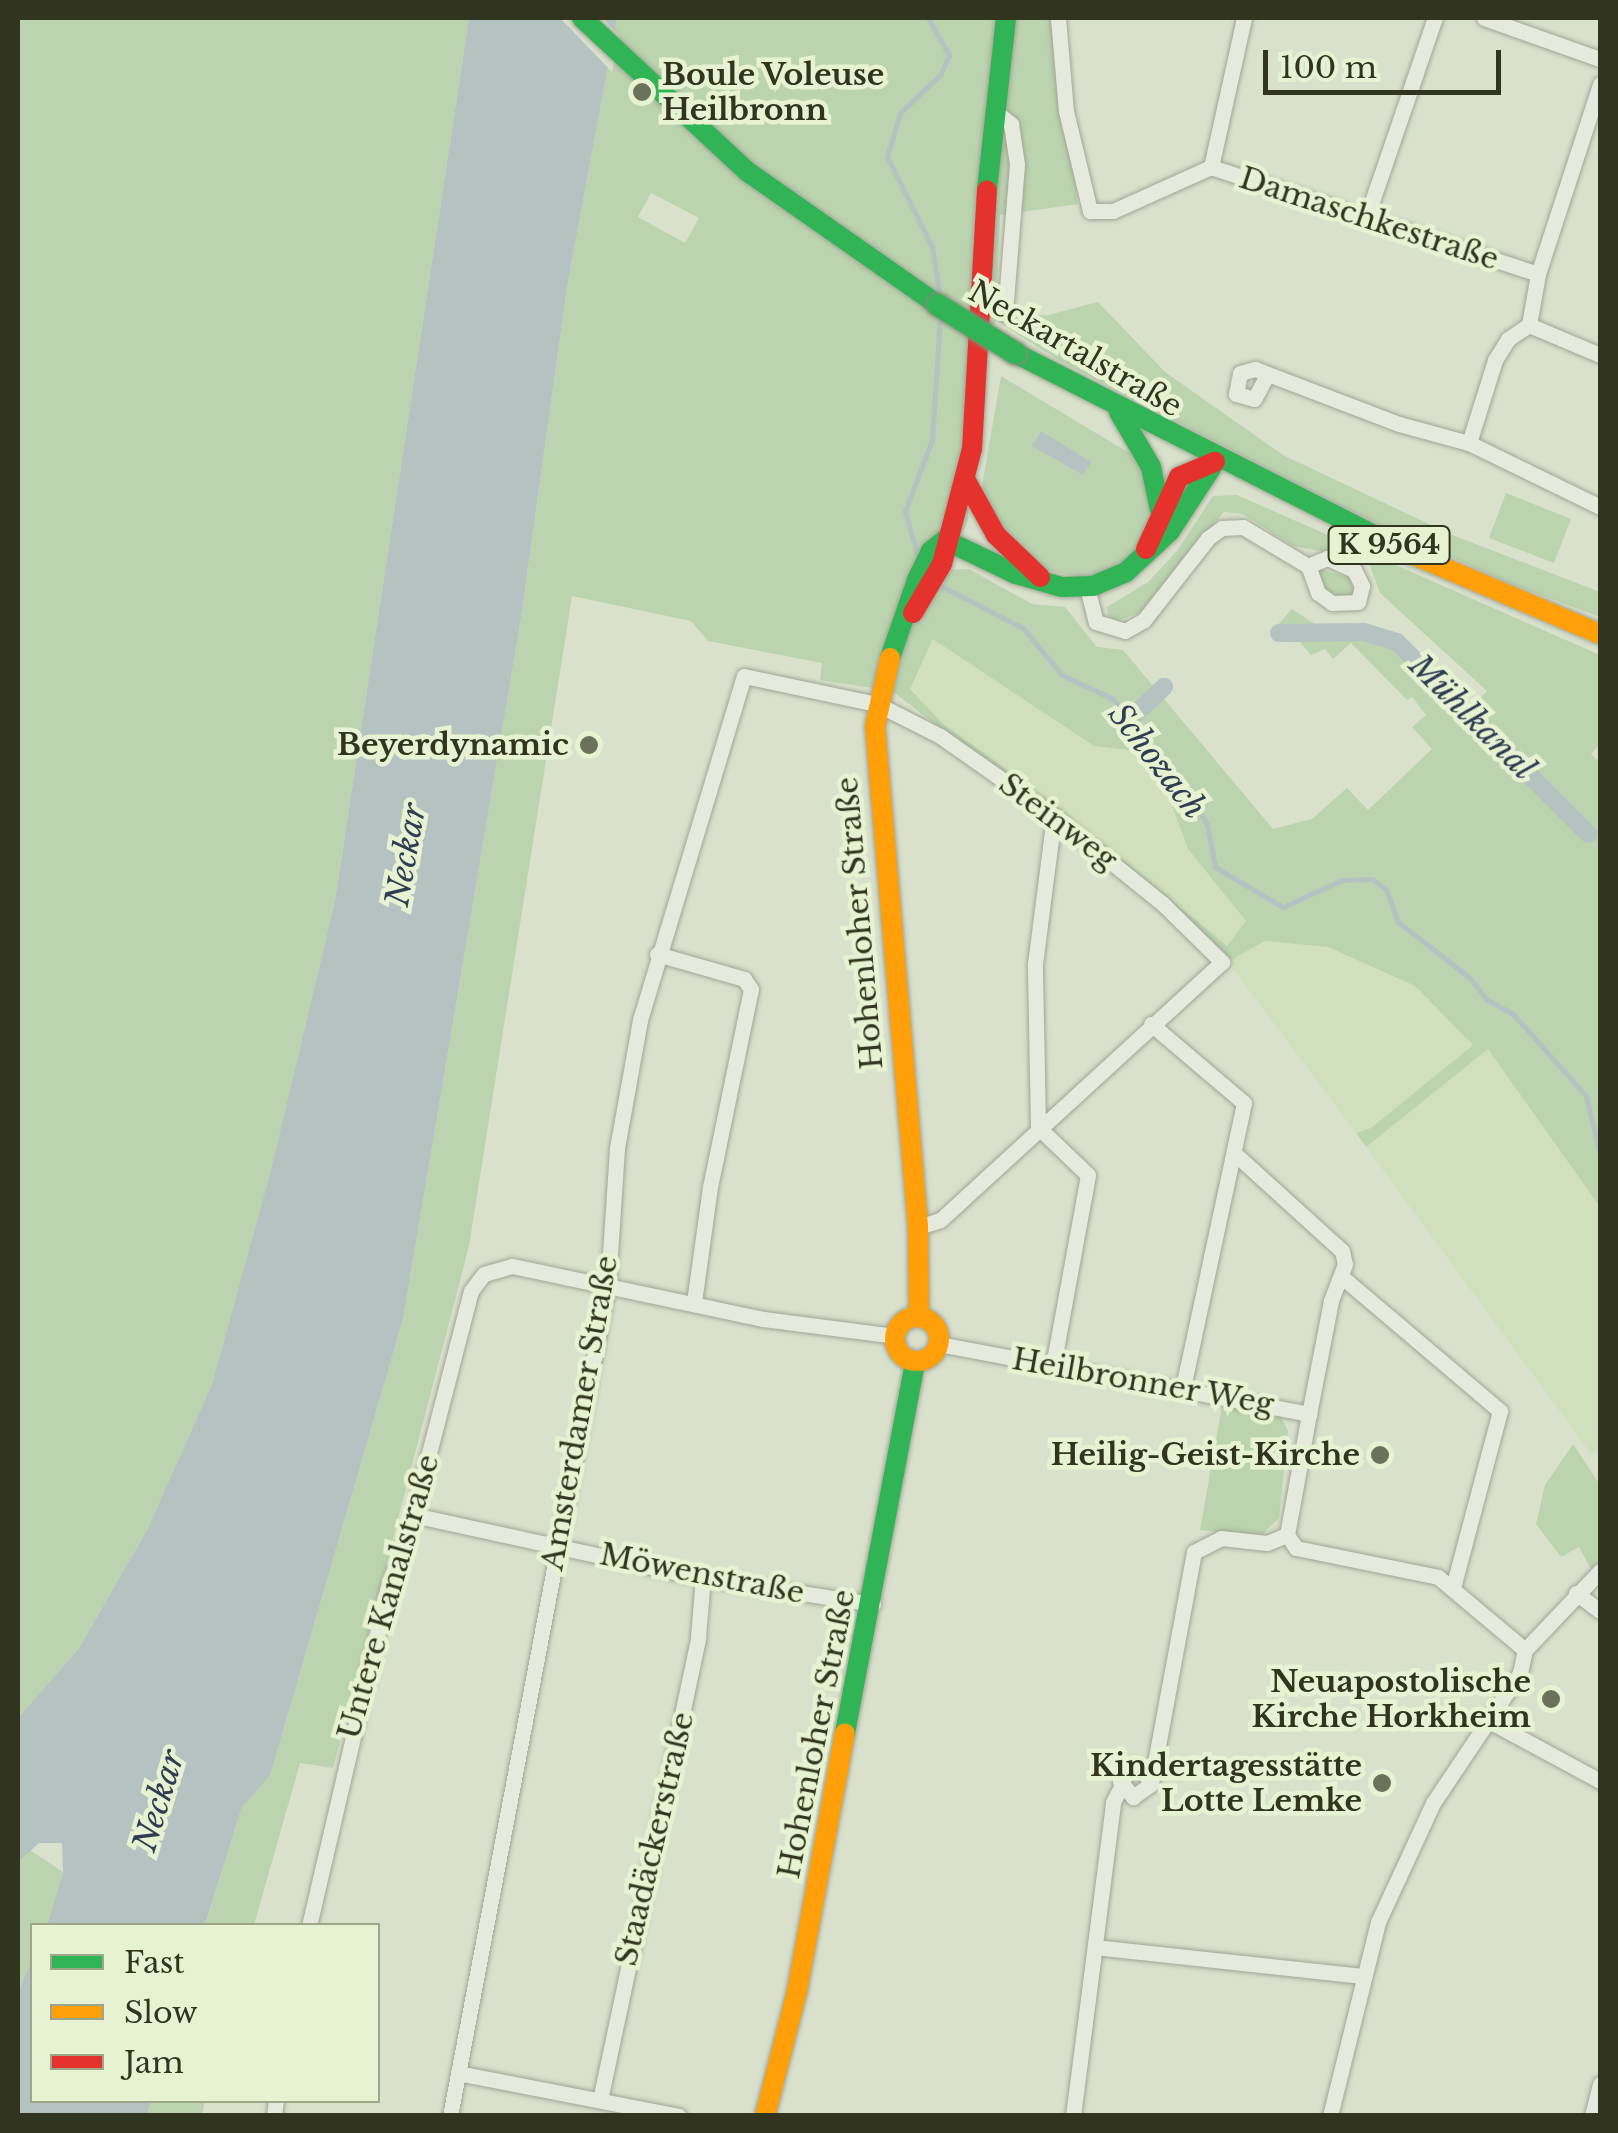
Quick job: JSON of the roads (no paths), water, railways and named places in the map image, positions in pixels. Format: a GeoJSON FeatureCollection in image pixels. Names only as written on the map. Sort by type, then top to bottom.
{"type":"FeatureCollection","features":[{"type":"Feature","properties":{"kind":"street","name":"Neckartalstraße"},"geometry":{"type":"LineString","coordinates":[[582,18],[720,150],[906,284],[1015,353],[1215,462],[1600,634]]}},
{"type":"Feature","properties":{"kind":"street"},"geometry":{"type":"LineString","coordinates":[[942,546],[965,479],[1006,18]]}},
{"type":"Feature","properties":{"kind":"street","name":"Damaschkestraße"},"geometry":{"type":"LineString","coordinates":[[1058,18],[1066,111],[1090,211],[1114,211],[1211,167],[1538,274]]}},
{"type":"Feature","properties":{"kind":"street"},"geometry":{"type":"LineString","coordinates":[[1211,167],[1244,18]]}},
{"type":"Feature","properties":{"kind":"street"},"geometry":{"type":"LineString","coordinates":[[1366,219],[1435,18]]}},
{"type":"Feature","properties":{"kind":"street"},"geometry":{"type":"LineString","coordinates":[[1484,18],[1600,59]]}},
{"type":"Feature","properties":{"kind":"street"},"geometry":{"type":"LineString","coordinates":[[1468,443],[1495,360],[1508,339],[1529,325],[1538,274],[1600,84]]}},
{"type":"Feature","properties":{"kind":"street"},"geometry":{"type":"LineString","coordinates":[[995,110],[1011,124],[1016,164],[1005,314]]}},
{"type":"Feature","properties":{"kind":"street"},"geometry":{"type":"LineString","coordinates":[[1529,325],[1600,354]]}},
{"type":"Feature","properties":{"kind":"street"},"geometry":{"type":"LineString","coordinates":[[1267,375],[1468,443],[1600,507]]}},
{"type":"Feature","properties":{"kind":"street"},"geometry":{"type":"LineString","coordinates":[[1119,412],[1151,467],[1160,510]]}},
{"type":"Feature","properties":{"kind":"street"},"geometry":{"type":"LineString","coordinates":[[942,546],[1045,581],[1087,587],[1126,572],[1170,531],[1215,462]]}},
{"type":"Feature","properties":{"kind":"street"},"geometry":{"type":"LineString","coordinates":[[1143,555],[1160,510],[1186,470],[1215,462]]}},
{"type":"Feature","properties":{"kind":"street"},"geometry":{"type":"LineString","coordinates":[[965,479],[1009,551]]}},
{"type":"Feature","properties":{"kind":"street"},"geometry":{"type":"LineString","coordinates":[[1087,587],[1092,614],[1114,632],[1144,620],[1222,528],[1243,527],[1308,566]]}},
{"type":"Feature","properties":{"kind":"street"},"geometry":{"type":"LineString","coordinates":[[942,546],[973,532],[1009,551],[1045,581]]}},
{"type":"Feature","properties":{"kind":"street","name":"Hohenloher Straße"},"geometry":{"type":"LineString","coordinates":[[919,1317],[918,1227],[878,790],[877,704],[905,622],[942,546]]}},
{"type":"Feature","properties":{"kind":"street","name":"Amsterdamer Straße"},"geometry":{"type":"LineString","coordinates":[[450,2116],[608,1284],[617,1148],[657,954],[744,676],[877,704]]}},
{"type":"Feature","properties":{"kind":"street","name":"Steinweg"},"geometry":{"type":"LineString","coordinates":[[877,704],[940,736],[1054,816],[1163,904],[1222,962],[1152,1024]]}},
{"type":"Feature","properties":{"kind":"street"},"geometry":{"type":"LineString","coordinates":[[1053,1366],[1088,1175],[1038,1128],[1034,990],[1054,816]]}},
{"type":"Feature","properties":{"kind":"street"},"geometry":{"type":"LineString","coordinates":[[657,954],[744,978],[751,990],[710,1186],[694,1302]]}},
{"type":"Feature","properties":{"kind":"street"},"geometry":{"type":"LineString","coordinates":[[918,1227],[940,1220],[1152,1024],[1244,1103],[1183,1387]]}},
{"type":"Feature","properties":{"kind":"street"},"geometry":{"type":"LineString","coordinates":[[1234,1153],[1342,1250],[1342,1278],[1330,1301],[1309,1414]]}},
{"type":"Feature","properties":{"kind":"street","name":"Untere Kanalstraße"},"geometry":{"type":"LineString","coordinates":[[310,1923],[336,1791],[387,1590],[414,1515],[471,1291],[484,1274],[512,1266],[608,1284]]}},
{"type":"Feature","properties":{"kind":"street"},"geometry":{"type":"LineString","coordinates":[[1342,1278],[1500,1411],[1454,1584]]}},
{"type":"Feature","properties":{"kind":"street"},"geometry":{"type":"LineString","coordinates":[[608,1284],[894,1336]]}},
{"type":"Feature","properties":{"kind":"street"},"geometry":{"type":"LineString","coordinates":[[919,1317],[935,1326],[939,1344],[926,1360],[915,1362],[899,1353],[894,1336],[908,1318],[919,1317]]}},
{"type":"Feature","properties":{"kind":"street","name":"Heilbronner Weg"},"geometry":{"type":"LineString","coordinates":[[939,1344],[1183,1387],[1309,1414],[1287,1535]]}},
{"type":"Feature","properties":{"kind":"street","name":"Hohenloher Straße"},"geometry":{"type":"LineString","coordinates":[[765,2116],[797,1991],[873,1604],[915,1362]]}},
{"type":"Feature","properties":{"kind":"street","name":"Möwenstraße"},"geometry":{"type":"LineString","coordinates":[[414,1515],[703,1578],[873,1604]]}},
{"type":"Feature","properties":{"kind":"street"},"geometry":{"type":"LineString","coordinates":[[1073,2116],[1113,1802],[1124,1772],[1135,1766],[1151,1780],[1194,1552],[1221,1538],[1267,1543],[1287,1535],[1296,1548],[1454,1584],[1525,1650]]}},
{"type":"Feature","properties":{"kind":"street"},"geometry":{"type":"LineString","coordinates":[[1330,2116],[1378,1922],[1433,1803],[1520,1673],[1525,1650],[1600,1571]]}},
{"type":"Feature","properties":{"kind":"street","name":"Staadäckerstraße"},"geometry":{"type":"LineString","coordinates":[[600,2100],[691,1675],[703,1578]]}},
{"type":"Feature","properties":{"kind":"street"},"geometry":{"type":"LineString","coordinates":[[1576,1593],[1600,1611]]}},
{"type":"Feature","properties":{"kind":"street"},"geometry":{"type":"LineString","coordinates":[[1489,1720],[1600,1781]]}},
{"type":"Feature","properties":{"kind":"street"},"geometry":{"type":"LineString","coordinates":[[1095,1947],[1364,1976]]}},
{"type":"Feature","properties":{"kind":"street"},"geometry":{"type":"LineString","coordinates":[[458,2073],[679,2116]]}},
{"type":"Feature","properties":{"kind":"street"},"geometry":{"type":"LineString","coordinates":[[1592,2116],[1600,2084]]}},
{"type":"Feature","properties":{"kind":"water","name":"Neckar"},"geometry":{"type":"Polygon","coordinates":[[[469,18],[617,18],[567,287],[521,618],[403,1319],[270,1776],[242,1807],[206,1923],[48,1923],[63,1872],[62,1843],[39,1843],[18,1862],[18,1718],[79,1648],[147,1530],[212,1384],[270,1174],[335,901],[469,18]]]}},
{"type":"Feature","properties":{"kind":"water"},"geometry":{"type":"Polygon","coordinates":[[[1041,431],[1091,462],[1083,475],[1032,446],[1041,431]]]}},
{"type":"Feature","properties":{"kind":"water"},"geometry":{"type":"Polygon","coordinates":[[[30,1964],[30,2103],[150,2103],[147,2115],[18,2115],[18,1993],[30,1964]]]}},
{"type":"Feature","properties":{"kind":"waterway","name":"Schozach"},"geometry":{"type":"LineString","coordinates":[[928,18],[949,55],[940,75],[900,113],[887,157],[932,247],[940,300]]}},
{"type":"Feature","properties":{"kind":"waterway","name":"Schozach"},"geometry":{"type":"LineString","coordinates":[[920,564],[905,511],[932,440],[940,316]]}},
{"type":"Feature","properties":{"kind":"waterway","name":"Schozach"},"geometry":{"type":"LineString","coordinates":[[937,584],[1023,628],[1062,675],[1113,699],[1182,784],[1207,824],[1215,867],[1283,907],[1342,880],[1372,879],[1386,889],[1398,922],[1469,977],[1486,999],[1513,1014],[1586,1096],[1600,1155]]}},
{"type":"Feature","properties":{"kind":"waterway","name":"Mühlkanal"},"geometry":{"type":"LineString","coordinates":[[1279,633],[1364,632],[1397,642],[1588,834]]}},
{"type":"Feature","properties":{"kind":"waterway","name":"Mühlkanal"},"geometry":{"type":"LineString","coordinates":[[1130,719],[1164,687]]}},
{"type":"Feature","properties":{"kind":"place","name":"Boule Voleuse Heilbronn"},"geometry":{"type":"Point","coordinates":[642,92]}},
{"type":"Feature","properties":{"kind":"place","name":"Beyerdynamic"},"geometry":{"type":"Point","coordinates":[589,745]}},
{"type":"Feature","properties":{"kind":"place","name":"Heilig-Geist-Kirche"},"geometry":{"type":"Point","coordinates":[1380,1455]}},
{"type":"Feature","properties":{"kind":"place","name":"Neuapostolische Kirche Horkheim"},"geometry":{"type":"Point","coordinates":[1551,1699]}},
{"type":"Feature","properties":{"kind":"place","name":"Kindertagesstätte Lotte Lemke"},"geometry":{"type":"Point","coordinates":[1382,1783]}}]}
